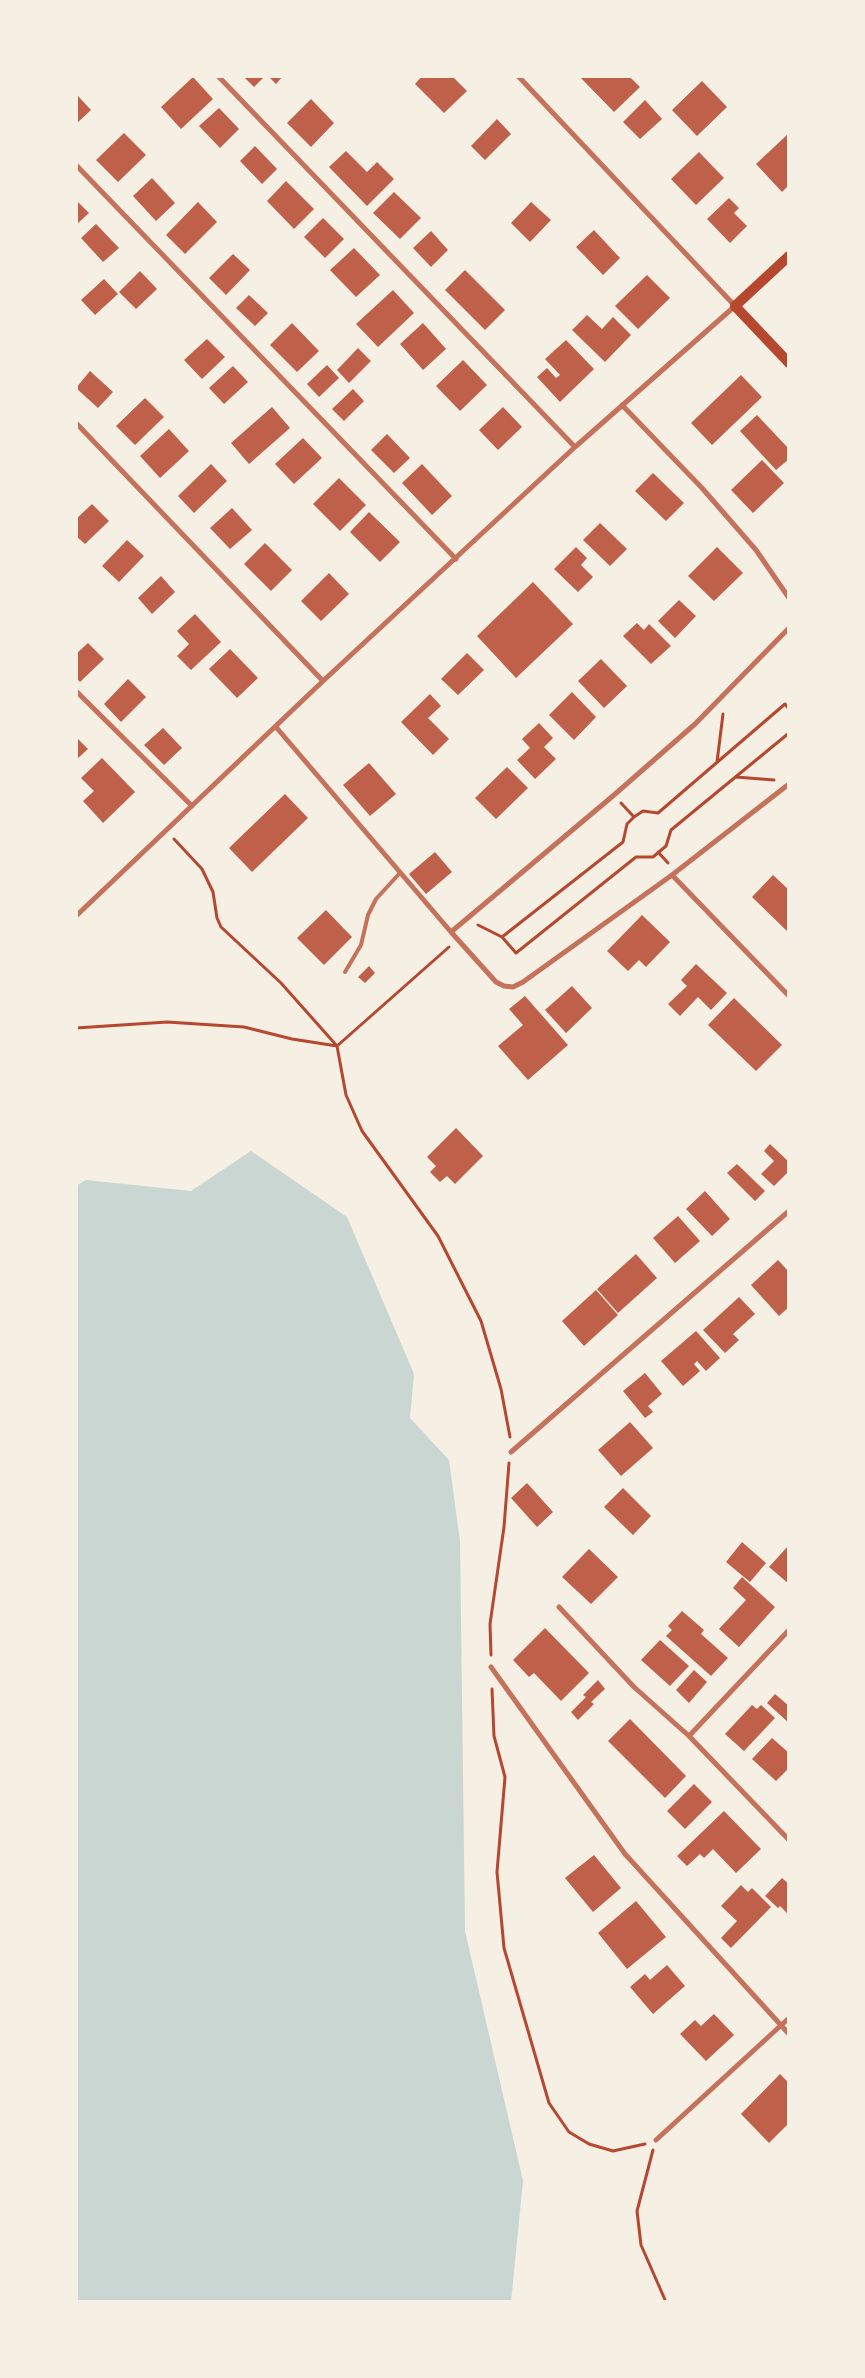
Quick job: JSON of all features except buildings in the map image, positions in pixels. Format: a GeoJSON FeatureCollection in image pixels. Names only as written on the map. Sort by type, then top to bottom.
{"type":"FeatureCollection","features":[{"type":"Feature","properties":{"kind":"main road"},"geometry":{"type":"LineString","coordinates":[[789,256],[734,306],[789,363]]}},
{"type":"Feature","properties":{"kind":"street"},"geometry":{"type":"LineString","coordinates":[[218,76],[575,447]]}},
{"type":"Feature","properties":{"kind":"street"},"geometry":{"type":"LineString","coordinates":[[76,916],[323,681],[575,447],[734,306],[518,76]]}},
{"type":"Feature","properties":{"kind":"street"},"geometry":{"type":"LineString","coordinates":[[76,165],[456,559]]}},
{"type":"Feature","properties":{"kind":"street"},"geometry":{"type":"LineString","coordinates":[[622,405],[702,488],[756,550],[789,598]]}},
{"type":"Feature","properties":{"kind":"street"},"geometry":{"type":"LineString","coordinates":[[76,423],[323,681]]}},
{"type":"Feature","properties":{"kind":"street"},"geometry":{"type":"LineString","coordinates":[[451,932],[695,724],[789,628]]}},
{"type":"Feature","properties":{"kind":"street"},"geometry":{"type":"LineString","coordinates":[[76,691],[192,806]]}},
{"type":"Feature","properties":{"kind":"street"},"geometry":{"type":"LineString","coordinates":[[276,726],[399,874],[496,982],[504,986],[513,987],[523,982],[672,875],[789,784]]}},
{"type":"Feature","properties":{"kind":"street"},"geometry":{"type":"LineString","coordinates":[[672,875],[789,996]]}},
{"type":"Feature","properties":{"kind":"street"},"geometry":{"type":"LineString","coordinates":[[510,1452],[789,1211]]}},
{"type":"Feature","properties":{"kind":"street"},"geometry":{"type":"LineString","coordinates":[[559,1607],[634,1687],[689,1736],[789,1840]]}},
{"type":"Feature","properties":{"kind":"street"},"geometry":{"type":"LineString","coordinates":[[689,1736],[789,1630]]}},
{"type":"Feature","properties":{"kind":"street"},"geometry":{"type":"LineString","coordinates":[[492,1667],[625,1854],[789,2034]]}},
{"type":"Feature","properties":{"kind":"street"},"geometry":{"type":"LineString","coordinates":[[656,2140],[789,2018]]}},
{"type":"Feature","properties":{"kind":"lane"},"geometry":{"type":"LineString","coordinates":[[345,972],[361,945],[368,915],[376,899],[399,874]]}},
{"type":"Feature","properties":{"kind":"path"},"geometry":{"type":"LineString","coordinates":[[717,763],[726,693]]}},
{"type":"Feature","properties":{"kind":"path"},"geometry":{"type":"LineString","coordinates":[[502,938],[623,842],[627,824],[634,817],[643,811],[658,813],[785,704],[789,709]]}},
{"type":"Feature","properties":{"kind":"path"},"geometry":{"type":"LineString","coordinates":[[466,919],[502,938],[516,953],[636,856],[653,857],[666,846],[671,830],[789,734]]}},
{"type":"Feature","properties":{"kind":"path"},"geometry":{"type":"LineString","coordinates":[[735,776],[780,781]]}},
{"type":"Feature","properties":{"kind":"path"},"geometry":{"type":"LineString","coordinates":[[614,795],[634,817]]}},
{"type":"Feature","properties":{"kind":"path"},"geometry":{"type":"LineString","coordinates":[[166,831],[202,869],[213,892],[217,918],[221,927],[281,983],[337,1046],[346,1095],[362,1131],[438,1236],[481,1321],[501,1389],[510,1433],[504,1527],[490,1624],[494,1736],[505,1777],[497,1872],[504,1948],[549,2103],[569,2132],[589,2144],[613,2151],[656,2140],[637,2211],[641,2245],[666,2302]]}},
{"type":"Feature","properties":{"kind":"path"},"geometry":{"type":"LineString","coordinates":[[337,1046],[457,940]]}},
{"type":"Feature","properties":{"kind":"path"},"geometry":{"type":"LineString","coordinates":[[76,1028],[167,1022],[244,1027],[292,1039],[337,1046]]}},
{"type":"Feature","properties":{"kind":"shaded area"},"geometry":{"type":"Polygon","coordinates":[[[251,1151],[347,1217],[414,1374],[410,1418],[449,1460],[460,1541],[465,1931],[523,2181],[511,2302],[76,2302],[76,1186],[86,1180],[191,1191],[251,1151]]]}}]}
